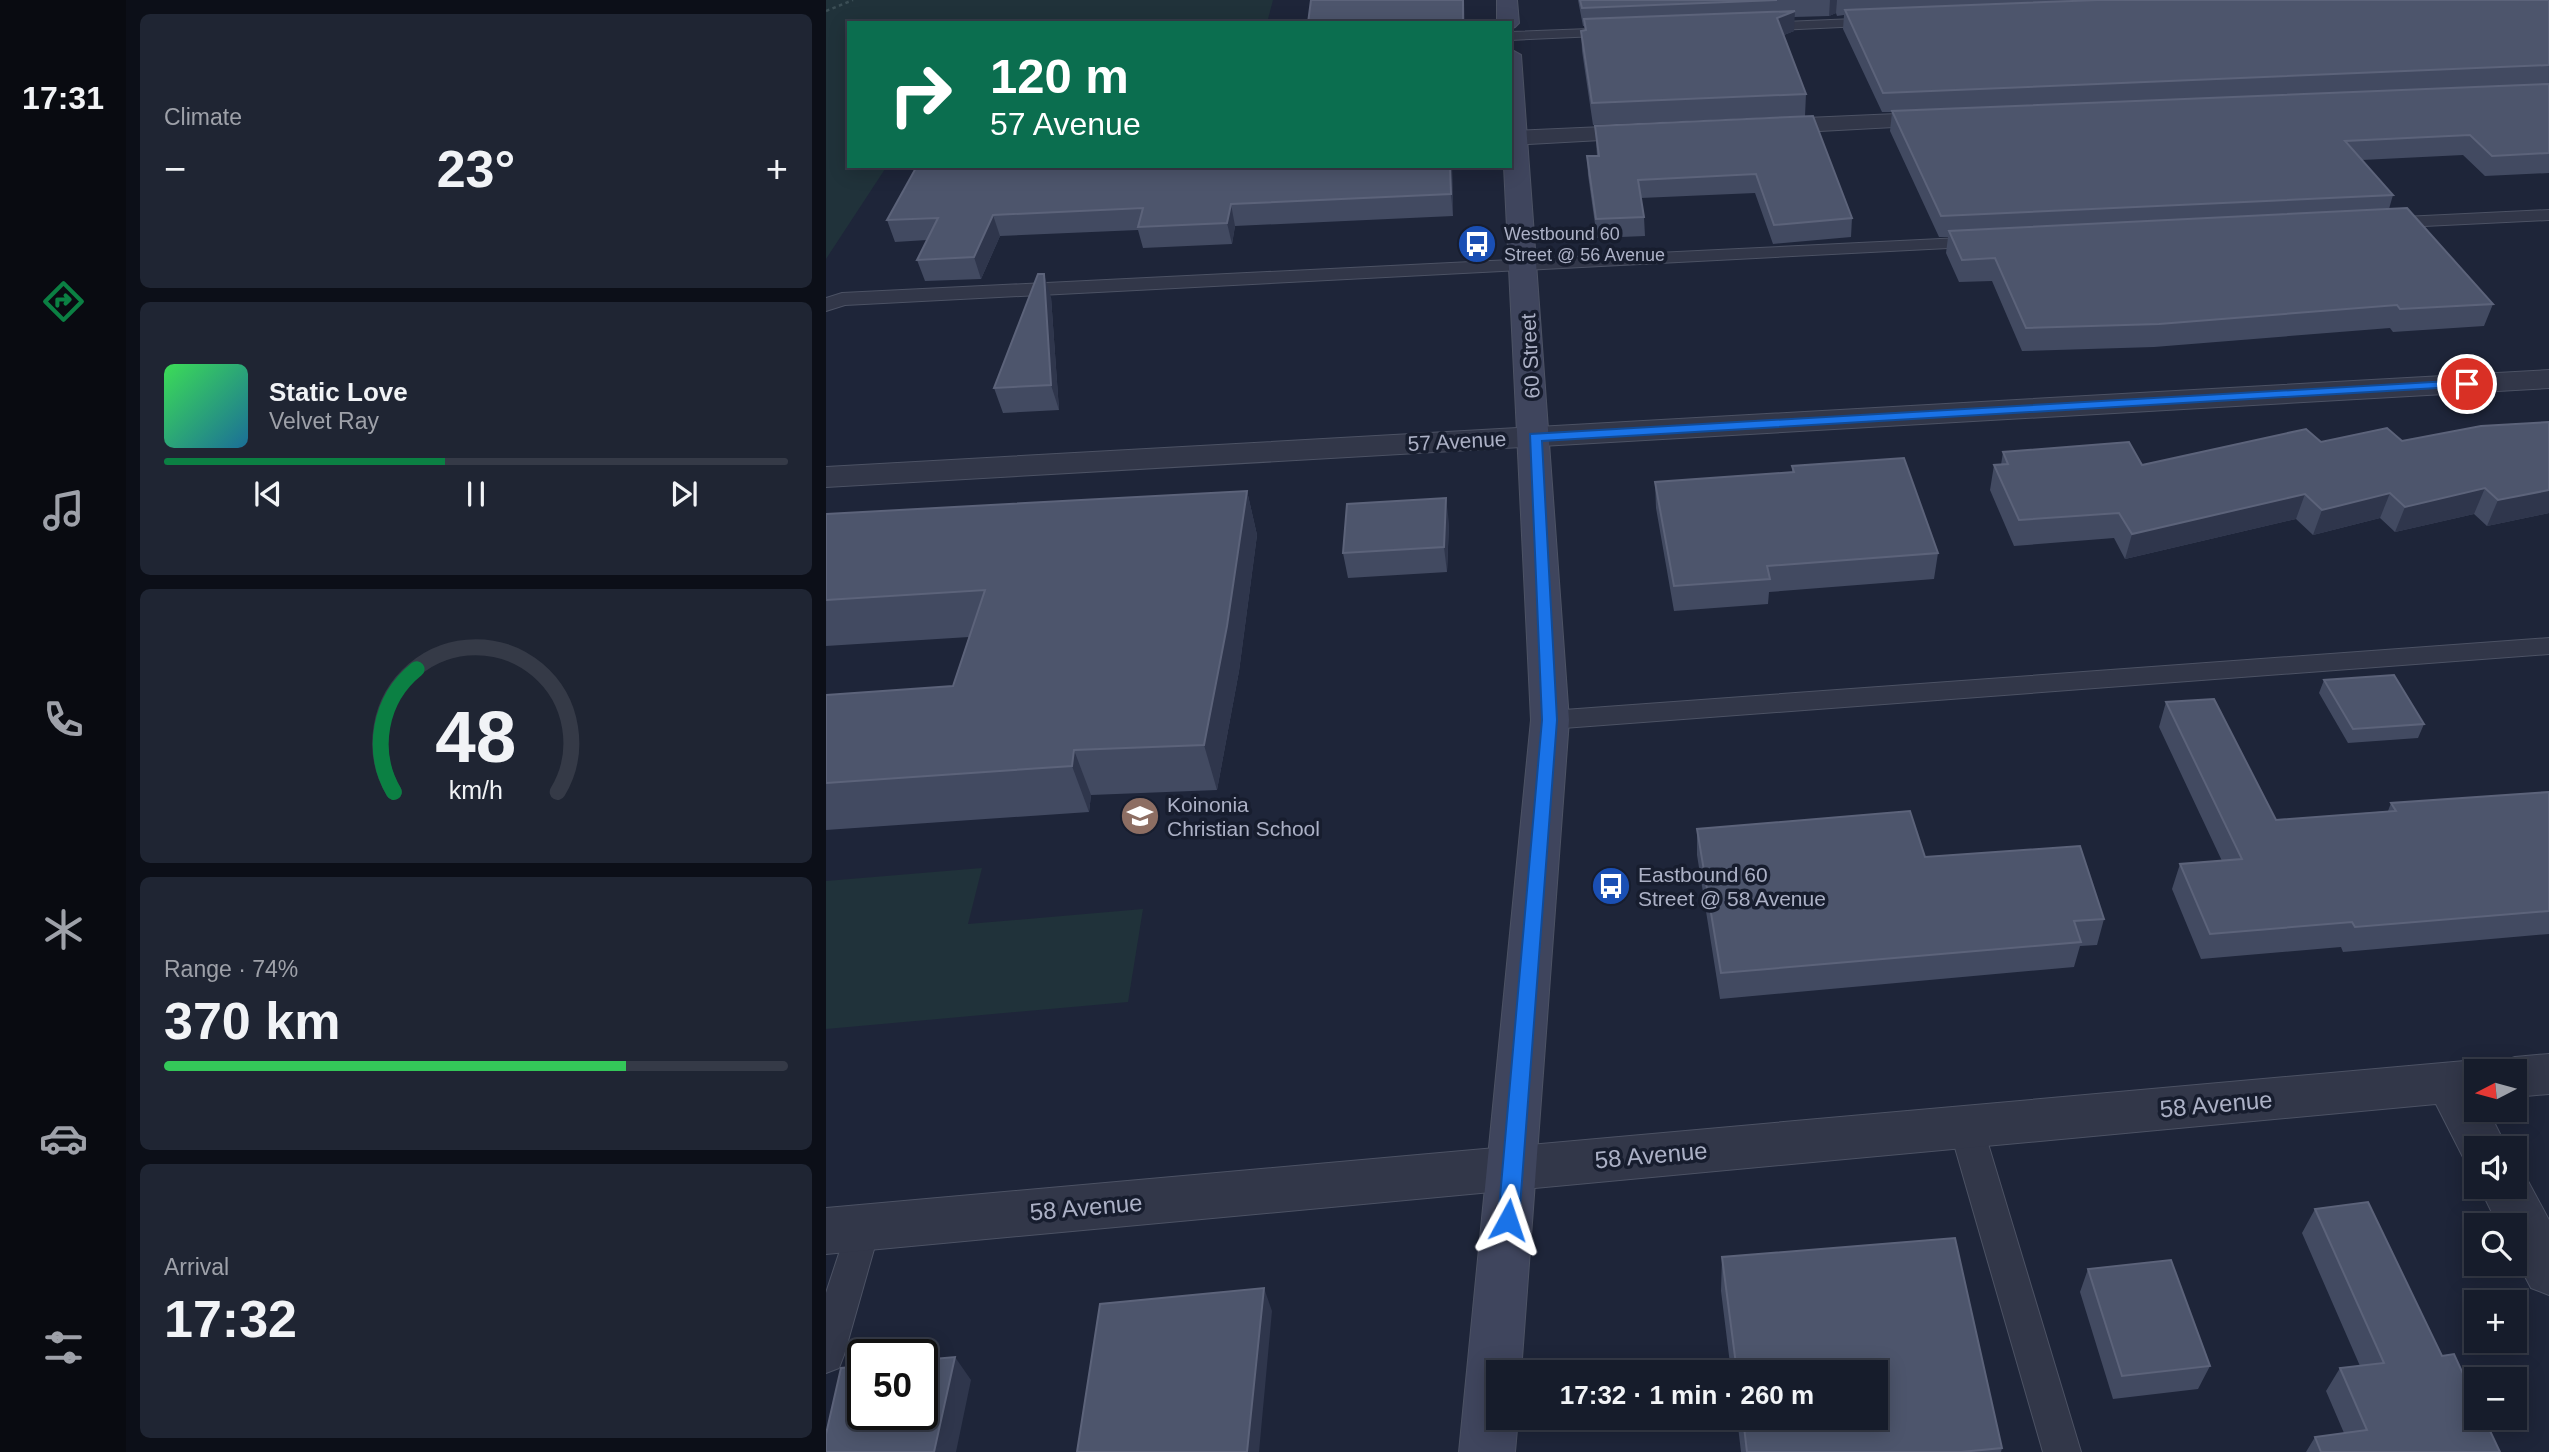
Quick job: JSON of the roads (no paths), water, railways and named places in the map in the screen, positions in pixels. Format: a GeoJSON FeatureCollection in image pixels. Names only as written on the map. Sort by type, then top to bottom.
{"type":"FeatureCollection","features":[{"type":"Feature","properties":{"kind":"main road"},"geometry":{"type":"LineString","coordinates":[[1507,0],[1508,21]]}},
{"type":"Feature","properties":{"kind":"main road","name":"60 Street"},"geometry":{"type":"LineString","coordinates":[[1487,1452],[1549,720],[1535,437],[1512,110]]}},
{"type":"Feature","properties":{"kind":"street"},"geometry":{"type":"LineString","coordinates":[[1740,128],[1963,118]]}},
{"type":"Feature","properties":{"kind":"street"},"geometry":{"type":"LineString","coordinates":[[1513,138],[1670,131]]}},
{"type":"Feature","properties":{"kind":"street","name":"57 Avenue"},"geometry":{"type":"LineString","coordinates":[[826,477],[2549,379]]}},
{"type":"Feature","properties":{"kind":"street"},"geometry":{"type":"LineString","coordinates":[[2527,1076],[2549,1074]]}},
{"type":"Feature","properties":{"kind":"street"},"geometry":{"type":"LineString","coordinates":[[2463,1082],[2479,1136]]}},
{"type":"Feature","properties":{"kind":"street","name":"58 Avenue"},"geometry":{"type":"LineString","coordinates":[[844,1230],[2463,1082]]}},
{"type":"Feature","properties":{"kind":"street"},"geometry":{"type":"LineString","coordinates":[[2511,1199],[2549,1270]]}},
{"type":"Feature","properties":{"kind":"lane"},"geometry":{"type":"LineString","coordinates":[[1744,27],[1894,21]]}},
{"type":"Feature","properties":{"kind":"lane"},"geometry":{"type":"LineString","coordinates":[[1512,36],[1635,31]]}},
{"type":"Feature","properties":{"kind":"lane"},"geometry":{"type":"LineString","coordinates":[[2368,223],[2549,215]]}},
{"type":"Feature","properties":{"kind":"lane"},"geometry":{"type":"LineString","coordinates":[[826,305],[842,299],[2006,241]]}},
{"type":"Feature","properties":{"kind":"lane"},"geometry":{"type":"LineString","coordinates":[[1549,720],[2549,646]]}},
{"type":"Feature","properties":{"kind":"lane"},"geometry":{"type":"LineString","coordinates":[[1966,1126],[2062,1452]]}},
{"type":"Feature","properties":{"kind":"lane"},"geometry":{"type":"LineString","coordinates":[[826,1355],[844,1230]]}},
{"type":"Feature","properties":{"kind":"place","name":"Westbound 60 Street @ 56 Avenue"},"geometry":{"type":"Point","coordinates":[1477,244]}},
{"type":"Feature","properties":{"kind":"place","name":"Koinonia Christian School"},"geometry":{"type":"Point","coordinates":[1140,816]}},
{"type":"Feature","properties":{"kind":"place","name":"Eastbound 60 Street @ 58 Avenue"},"geometry":{"type":"Point","coordinates":[1611,886]}}]}
